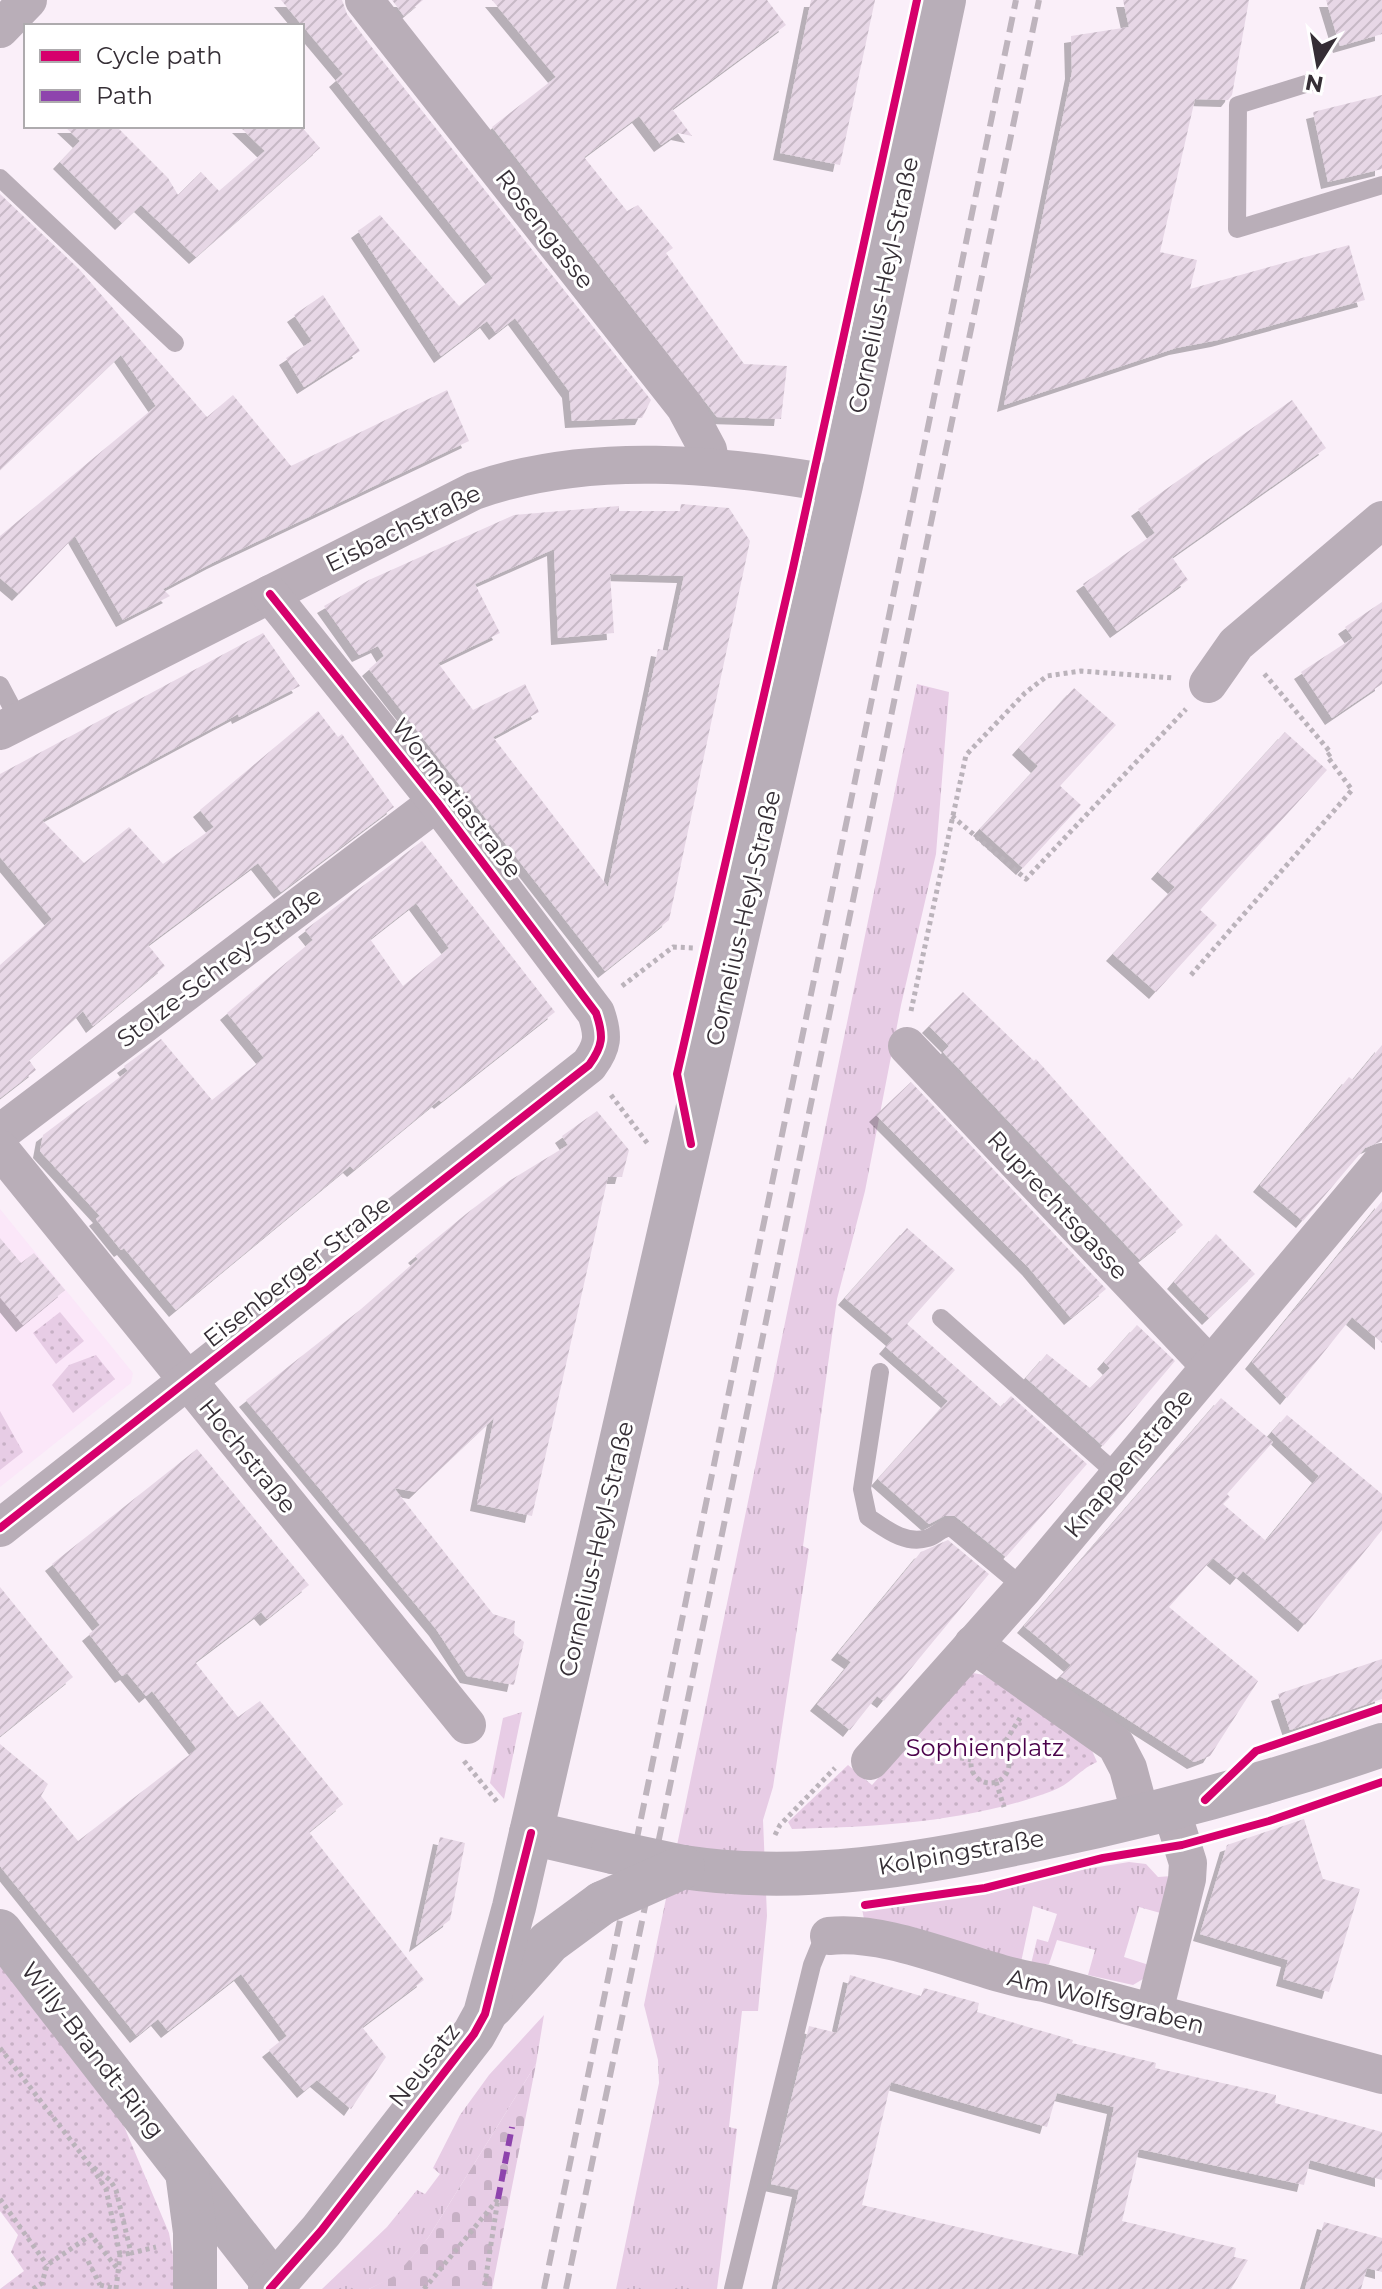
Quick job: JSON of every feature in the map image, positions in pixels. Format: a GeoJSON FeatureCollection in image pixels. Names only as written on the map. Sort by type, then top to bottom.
{"type":"FeatureCollection","features":[{"type":"Feature","properties":{"kind":"main road","name":"Cornelius-Heyl-Straße"},"geometry":{"type":"LineString","coordinates":[[531,1833],[841,485],[944,0]]}},
{"type":"Feature","properties":{"kind":"main road","name":"Kolpingstraße"},"geometry":{"type":"LineString","coordinates":[[531,1833],[683,1867],[760,1873],[854,1870],[952,1857],[1156,1813],[1294,1776],[1382,1745]]}},
{"type":"Feature","properties":{"kind":"main road","name":"Neusatz"},"geometry":{"type":"LineString","coordinates":[[272,2287],[321,2231],[474,2034],[485,2014],[531,1833]]}},
{"type":"Feature","properties":{"kind":"main road"},"geometry":{"type":"LineString","coordinates":[[485,2014],[549,1942],[602,1903],[683,1867]]}},
{"type":"Feature","properties":{"kind":"main road","name":"Willy-Brandt-Ring"},"geometry":{"type":"LineString","coordinates":[[0,1931],[187,2169],[272,2287]]}},
{"type":"Feature","properties":{"kind":"main road"},"geometry":{"type":"LineString","coordinates":[[187,2169],[195,2232],[195,2289]]}},
{"type":"Feature","properties":{"kind":"street"},"geometry":{"type":"LineString","coordinates":[[0,29],[28,0]]}},
{"type":"Feature","properties":{"kind":"street","name":"Rosengasse"},"geometry":{"type":"LineString","coordinates":[[364,0],[685,407],[708,450],[711,466]]}},
{"type":"Feature","properties":{"kind":"street","name":"Eisbachstraße"},"geometry":{"type":"LineString","coordinates":[[10,726],[474,491],[513,477],[571,468],[711,466],[841,485]]}},
{"type":"Feature","properties":{"kind":"street"},"geometry":{"type":"LineString","coordinates":[[1208,684],[1236,644],[1382,520]]}},
{"type":"Feature","properties":{"kind":"street","name":"Wormatiastraße"},"geometry":{"type":"LineString","coordinates":[[270,594],[437,802],[595,1035]]}},
{"type":"Feature","properties":{"kind":"street","name":"Stolze-Schrey-Straße"},"geometry":{"type":"LineString","coordinates":[[0,1133],[437,802]]}},
{"type":"Feature","properties":{"kind":"street","name":"Eisenberger Straße"},"geometry":{"type":"LineString","coordinates":[[0,1528],[188,1382],[595,1035]]}},
{"type":"Feature","properties":{"kind":"street","name":"Ruprechtsgasse"},"geometry":{"type":"LineString","coordinates":[[907,1046],[1209,1365]]}},
{"type":"Feature","properties":{"kind":"street","name":"Hochstraße"},"geometry":{"type":"LineString","coordinates":[[0,1149],[467,1725]]}},
{"type":"Feature","properties":{"kind":"street","name":"Knappenstraße"},"geometry":{"type":"LineString","coordinates":[[870,1761],[1024,1588],[1382,1162]]}},
{"type":"Feature","properties":{"kind":"street"},"geometry":{"type":"LineString","coordinates":[[973,1644],[1116,1745],[1188,1863],[1187,1879],[1154,2012]]}},
{"type":"Feature","properties":{"kind":"street","name":"Am Wolfsgraben"},"geometry":{"type":"LineString","coordinates":[[829,1936],[875,1937],[1008,1977],[1044,1983],[1382,2075]]}},
{"type":"Feature","properties":{"kind":"lane"},"geometry":{"type":"LineString","coordinates":[[1312,82],[1238,105],[1237,229],[1382,185]]}},
{"type":"Feature","properties":{"kind":"lane"},"geometry":{"type":"LineString","coordinates":[[0,178],[175,343]]}},
{"type":"Feature","properties":{"kind":"lane"},"geometry":{"type":"LineString","coordinates":[[0,685],[10,726]]}},
{"type":"Feature","properties":{"kind":"lane"},"geometry":{"type":"LineString","coordinates":[[941,1318],[1118,1475]]}},
{"type":"Feature","properties":{"kind":"lane"},"geometry":{"type":"LineString","coordinates":[[880,1372],[862,1489],[868,1517],[897,1537],[924,1540],[941,1528],[951,1527],[1024,1588]]}},
{"type":"Feature","properties":{"kind":"lane"},"geometry":{"type":"LineString","coordinates":[[733,2289],[812,1965],[821,1943],[829,1936]]}},
{"type":"Feature","properties":{"kind":"path"},"geometry":{"type":"LineString","coordinates":[[907,1046],[904,1044],[966,755],[1025,693],[1047,676],[1081,671],[1138,673]]}},
{"type":"Feature","properties":{"kind":"path"},"geometry":{"type":"LineString","coordinates":[[1191,975],[1352,790],[1327,756],[1331,753],[1274,682]]}},
{"type":"Feature","properties":{"kind":"path"},"geometry":{"type":"LineString","coordinates":[[952,816],[1026,879],[1163,736]]}},
{"type":"Feature","properties":{"kind":"path"},"geometry":{"type":"LineString","coordinates":[[686,1167],[654,1152],[595,1035],[673,947],[736,948]]}},
{"type":"Feature","properties":{"kind":"path"},"geometry":{"type":"LineString","coordinates":[[467,1725],[461,1758],[501,1806],[531,1833]]}},
{"type":"Feature","properties":{"kind":"path"},"geometry":{"type":"LineString","coordinates":[[987,1744],[1000,1747],[1009,1757],[1009,1771],[996,1782],[980,1780],[972,1770],[972,1757],[987,1744]]}},
{"type":"Feature","properties":{"kind":"path"},"geometry":{"type":"LineString","coordinates":[[760,1873],[780,1825],[810,1793],[852,1752],[870,1761]]}},
{"type":"Feature","properties":{"kind":"path"},"geometry":{"type":"LineString","coordinates":[[996,1782],[1005,1812]]}},
{"type":"Feature","properties":{"kind":"path"},"geometry":{"type":"LineString","coordinates":[[0,2048],[106,2189],[120,2255],[116,2289],[98,2287],[88,2261]]}},
{"type":"Feature","properties":{"kind":"path"},"geometry":{"type":"LineString","coordinates":[[89,2164],[110,2180],[116,2190],[131,2253]]}},
{"type":"Feature","properties":{"kind":"path"},"geometry":{"type":"LineString","coordinates":[[0,2199],[47,2265],[44,2286],[33,2289]]}},
{"type":"Feature","properties":{"kind":"path"},"geometry":{"type":"LineString","coordinates":[[424,2289],[498,2199],[484,2289]]}},
{"type":"Feature","properties":{"kind":"path"},"geometry":{"type":"LineString","coordinates":[[47,2265],[91,2235],[120,2272]]}},
{"type":"Feature","properties":{"kind":"path"},"geometry":{"type":"LineString","coordinates":[[120,2255],[164,2246]]}},
{"type":"Feature","properties":{"kind":"shaded area"},"geometry":{"type":"Polygon","coordinates":[[[0,1209],[133,1373],[131,1383],[0,1487],[0,1209]]]}},
{"type":"Feature","properties":{"kind":"green space"},"geometry":{"type":"Polygon","coordinates":[[[917,684],[949,692],[936,854],[901,1005],[865,1191],[837,1299],[803,1546],[809,1549],[773,1787],[763,1820],[767,1916],[758,2011],[742,2011],[729,2127],[737,2129],[717,2289],[616,2289],[659,2083],[658,2060],[644,2005],[917,684]]]}},
{"type":"Feature","properties":{"kind":"green space"},"geometry":{"type":"Polygon","coordinates":[[[60,1312],[84,1341],[56,1364],[33,1333],[60,1312]]]}},
{"type":"Feature","properties":{"kind":"green space"},"geometry":{"type":"Polygon","coordinates":[[[96,1355],[115,1379],[73,1413],[52,1385],[69,1365],[96,1355]]]}},
{"type":"Feature","properties":{"kind":"green space"},"geometry":{"type":"Polygon","coordinates":[[[0,1411],[23,1452],[0,1470],[0,1411]]]}},
{"type":"Feature","properties":{"kind":"green space","name":"Sophienplatz"},"geometry":{"type":"Polygon","coordinates":[[[973,1673],[984,1675],[1090,1746],[1097,1762],[1052,1791],[989,1810],[924,1821],[792,1829],[788,1822],[848,1765],[872,1785],[973,1673]]]}},
{"type":"Feature","properties":{"kind":"green space"},"geometry":{"type":"Polygon","coordinates":[[[522,1712],[504,1799],[490,1783],[503,1718],[522,1712]]]}},
{"type":"Feature","properties":{"kind":"green space"},"geometry":{"type":"Polygon","coordinates":[[[1129,1862],[1146,1864],[1158,1877],[1172,1876],[1164,1914],[1139,1907],[1124,1957],[1149,1965],[1143,1979],[1133,1985],[1088,1975],[1095,1950],[1057,1940],[1049,1964],[1031,1964],[1037,1939],[1048,1942],[1057,1914],[1033,1906],[1020,1967],[865,1924],[862,1909],[987,1894],[1067,1872],[1129,1862]]]}},
{"type":"Feature","properties":{"kind":"green space"},"geometry":{"type":"Polygon","coordinates":[[[0,1965],[118,2112],[169,2233],[179,2289],[0,2289],[24,2271],[11,2252],[18,2235],[0,2211],[0,1965]]]}},
{"type":"Feature","properties":{"kind":"green space"},"geometry":{"type":"Polygon","coordinates":[[[544,2015],[536,2064],[428,2238],[396,2276],[369,2289],[322,2289],[387,2227],[417,2190],[425,2194],[440,2174],[433,2168],[460,2115],[489,2075],[544,2015]]]}},
{"type":"Feature","properties":{"kind":"green space"},"geometry":{"type":"Polygon","coordinates":[[[536,2064],[492,2289],[369,2289],[396,2275],[428,2238],[536,2064]]]}},
{"type":"Feature","properties":{"kind":"building"},"geometry":{"type":"Polygon","coordinates":[[[281,0],[342,0],[347,14],[370,45],[651,400],[642,418],[572,421],[569,391],[515,318],[496,333],[487,321],[441,356],[358,231],[380,215],[459,306],[493,278],[336,80],[343,74],[281,0]]]}},
{"type":"Feature","properties":{"kind":"building"},"geometry":{"type":"Polygon","coordinates":[[[392,0],[423,0],[404,16],[392,0]]]}},
{"type":"Feature","properties":{"kind":"building"},"geometry":{"type":"Polygon","coordinates":[[[492,0],[767,0],[786,25],[672,109],[692,136],[678,133],[661,145],[639,116],[584,157],[627,211],[638,205],[673,248],[666,253],[744,364],[787,366],[781,419],[717,417],[492,127],[556,77],[492,0]]]}},
{"type":"Feature","properties":{"kind":"building"},"geometry":{"type":"Polygon","coordinates":[[[811,0],[875,0],[840,165],[780,153],[811,0]]]}},
{"type":"Feature","properties":{"kind":"building"},"geometry":{"type":"Polygon","coordinates":[[[1123,0],[1249,0],[1232,95],[1228,100],[1195,99],[1160,252],[1197,260],[1190,289],[1349,245],[1365,300],[1218,340],[1176,348],[1004,405],[1072,72],[1071,36],[1129,27],[1123,0]]]}},
{"type":"Feature","properties":{"kind":"building"},"geometry":{"type":"Polygon","coordinates":[[[1326,0],[1382,0],[1382,34],[1340,46],[1326,0]]]}},
{"type":"Feature","properties":{"kind":"building"},"geometry":{"type":"Polygon","coordinates":[[[1382,95],[1382,169],[1328,182],[1313,112],[1382,95]]]}},
{"type":"Feature","properties":{"kind":"building"},"geometry":{"type":"Polygon","coordinates":[[[66,128],[118,128],[168,178],[178,195],[201,172],[219,191],[265,151],[241,128],[303,128],[320,148],[196,257],[141,205],[122,223],[60,162],[80,141],[66,128]]]}},
{"type":"Feature","properties":{"kind":"building"},"geometry":{"type":"Polygon","coordinates":[[[0,194],[79,269],[207,417],[233,395],[291,466],[447,390],[469,441],[214,562],[163,589],[170,596],[123,620],[75,536],[19,594],[0,578],[0,536],[156,406],[121,355],[0,470],[0,194]]]}},
{"type":"Feature","properties":{"kind":"building"},"geometry":{"type":"Polygon","coordinates":[[[323,295],[360,351],[304,387],[286,358],[312,341],[294,315],[323,295]]]}},
{"type":"Feature","properties":{"kind":"building"},"geometry":{"type":"Polygon","coordinates":[[[1292,400],[1326,448],[1172,557],[1188,580],[1117,631],[1083,584],[1155,533],[1138,509],[1292,400]]]}},
{"type":"Feature","properties":{"kind":"building"},"geometry":{"type":"Polygon","coordinates":[[[681,504],[729,508],[750,541],[669,920],[605,971],[369,669],[384,656],[378,646],[359,655],[324,606],[369,580],[514,515],[619,506],[619,511],[680,511],[681,504]],[[554,549],[475,584],[500,633],[438,663],[473,710],[525,684],[539,712],[493,737],[608,887],[658,649],[668,651],[684,576],[610,574],[614,633],[558,638],[554,549]]]}},
{"type":"Feature","properties":{"kind":"building"},"geometry":{"type":"Polygon","coordinates":[[[1382,602],[1382,684],[1332,718],[1301,672],[1353,638],[1345,627],[1382,602]]]}},
{"type":"Feature","properties":{"kind":"building"},"geometry":{"type":"Polygon","coordinates":[[[263,633],[300,686],[239,717],[238,714],[42,820],[84,863],[129,827],[163,864],[214,827],[200,810],[318,711],[338,737],[342,734],[394,807],[281,892],[258,863],[148,945],[165,966],[93,1026],[83,1011],[29,1060],[36,1070],[0,1098],[0,965],[52,919],[0,857],[0,774],[263,633]]]}},
{"type":"Feature","properties":{"kind":"building"},"geometry":{"type":"Polygon","coordinates":[[[1074,688],[1116,725],[1060,786],[1081,805],[1023,868],[980,829],[1038,766],[1019,748],[1074,688]]]}},
{"type":"Feature","properties":{"kind":"building"},"geometry":{"type":"Polygon","coordinates":[[[1285,732],[1327,770],[1200,910],[1217,925],[1156,992],[1113,954],[1175,887],[1158,872],[1285,732]]]}},
{"type":"Feature","properties":{"kind":"building"},"geometry":{"type":"Polygon","coordinates":[[[422,841],[555,1012],[441,1102],[439,1100],[354,1170],[350,1166],[176,1310],[124,1248],[121,1250],[96,1219],[100,1216],[40,1151],[43,1135],[128,1071],[124,1066],[161,1039],[212,1100],[264,1058],[227,1013],[313,940],[305,930],[422,841]],[[416,903],[370,939],[403,986],[449,948],[416,903]]]}},
{"type":"Feature","properties":{"kind":"building"},"geometry":{"type":"Polygon","coordinates":[[[963,992],[1034,1061],[1036,1059],[1183,1225],[1140,1260],[943,1052],[949,1046],[929,1026],[963,992]]]}},
{"type":"Feature","properties":{"kind":"building"},"geometry":{"type":"Polygon","coordinates":[[[1382,1045],[1382,1141],[1365,1148],[1303,1221],[1260,1185],[1349,1077],[1353,1080],[1382,1045]]]}},
{"type":"Feature","properties":{"kind":"building"},"geometry":{"type":"Polygon","coordinates":[[[911,1082],[1106,1289],[1071,1318],[1029,1268],[876,1115],[911,1082]]]}},
{"type":"Feature","properties":{"kind":"building"},"geometry":{"type":"Polygon","coordinates":[[[597,1111],[629,1150],[622,1177],[608,1177],[532,1516],[477,1504],[494,1418],[416,1492],[394,1488],[493,1614],[515,1621],[514,1634],[524,1642],[514,1685],[467,1676],[436,1629],[246,1400],[360,1310],[418,1259],[415,1256],[466,1214],[509,1181],[568,1145],[562,1136],[597,1111]]]}},
{"type":"Feature","properties":{"kind":"building"},"geometry":{"type":"Polygon","coordinates":[[[1382,1201],[1382,1343],[1352,1317],[1287,1398],[1252,1362],[1382,1201]]]}},
{"type":"Feature","properties":{"kind":"building"},"geometry":{"type":"Polygon","coordinates":[[[907,1228],[955,1270],[907,1324],[1001,1407],[1011,1396],[1087,1464],[1006,1557],[955,1516],[944,1516],[929,1524],[878,1479],[948,1401],[886,1347],[893,1339],[845,1298],[907,1228]]]}},
{"type":"Feature","properties":{"kind":"building"},"geometry":{"type":"Polygon","coordinates":[[[1216,1234],[1255,1274],[1209,1318],[1174,1282],[1216,1234]]]}},
{"type":"Feature","properties":{"kind":"building"},"geometry":{"type":"Polygon","coordinates":[[[0,1238],[21,1263],[34,1253],[65,1290],[23,1325],[0,1297],[0,1238]]]}},
{"type":"Feature","properties":{"kind":"building"},"geometry":{"type":"Polygon","coordinates":[[[1137,1325],[1175,1361],[1103,1446],[1026,1378],[1047,1354],[1090,1388],[1110,1368],[1104,1362],[1137,1325]]]}},
{"type":"Feature","properties":{"kind":"building"},"geometry":{"type":"Polygon","coordinates":[[[1221,1398],[1273,1442],[1227,1494],[1230,1497],[1223,1504],[1266,1541],[1319,1476],[1272,1432],[1287,1415],[1382,1494],[1382,1530],[1305,1625],[1243,1571],[1237,1578],[1213,1558],[1169,1607],[1258,1681],[1210,1756],[1194,1762],[1060,1676],[1071,1665],[1024,1626],[1221,1398]]]}},
{"type":"Feature","properties":{"kind":"building"},"geometry":{"type":"Polygon","coordinates":[[[197,1449],[309,1585],[267,1619],[261,1612],[195,1662],[238,1717],[260,1701],[343,1804],[309,1832],[424,1980],[362,2027],[386,2057],[351,2109],[317,2080],[304,2091],[269,2050],[287,2036],[241,1974],[168,2031],[158,2019],[137,2036],[0,1866],[0,1744],[48,1784],[41,1796],[78,1841],[197,1749],[152,1691],[146,1696],[127,1673],[122,1676],[89,1634],[100,1625],[52,1564],[197,1449]]]}},
{"type":"Feature","properties":{"kind":"building"},"geometry":{"type":"Polygon","coordinates":[[[948,1540],[989,1574],[884,1701],[877,1696],[850,1730],[817,1704],[851,1662],[838,1653],[921,1552],[948,1540]]]}},
{"type":"Feature","properties":{"kind":"building"},"geometry":{"type":"Polygon","coordinates":[[[0,1587],[73,1677],[0,1736],[0,1587]]]}},
{"type":"Feature","properties":{"kind":"building"},"geometry":{"type":"Polygon","coordinates":[[[1382,1659],[1382,1699],[1290,1730],[1278,1694],[1382,1659]]]}},
{"type":"Feature","properties":{"kind":"building"},"geometry":{"type":"Polygon","coordinates":[[[1304,1819],[1323,1879],[1360,1889],[1329,1992],[1283,1979],[1288,1960],[1200,1934],[1227,1845],[1304,1819]]]}},
{"type":"Feature","properties":{"kind":"building"},"geometry":{"type":"Polygon","coordinates":[[[440,1837],[465,1843],[450,1920],[416,1945],[440,1837]]]}},
{"type":"Feature","properties":{"kind":"building"},"geometry":{"type":"Polygon","coordinates":[[[850,1975],[921,1996],[924,1988],[979,2003],[977,2012],[1073,2040],[1072,2043],[1156,2063],[1155,2068],[1276,2095],[1275,2103],[1382,2132],[1382,2180],[1310,2160],[1304,2185],[1139,2149],[1122,2221],[1236,2248],[1234,2257],[1248,2260],[1231,2289],[777,2289],[799,2190],[771,2184],[772,2179],[809,2026],[837,2033],[850,1975]],[[891,2082],[862,2205],[1083,2256],[1114,2107],[1057,2093],[1047,2127],[891,2082]]]}},
{"type":"Feature","properties":{"kind":"building"},"geometry":{"type":"Polygon","coordinates":[[[1324,2222],[1382,2238],[1382,2272],[1367,2268],[1361,2289],[1305,2289],[1324,2222]]]}},
{"type":"Feature","properties":{"kind":"railway"},"geometry":{"type":"LineString","coordinates":[[544,2289],[1016,0]]}},
{"type":"Feature","properties":{"kind":"railway"},"geometry":{"type":"LineString","coordinates":[[566,2289],[1039,0]]}},
{"type":"Feature","properties":{"kind":"marked path"},"geometry":{"type":"LineString","coordinates":[[498,2199],[512,2127]]}},
{"type":"Feature","properties":{"kind":"cycle path"},"geometry":{"type":"LineString","coordinates":[[691,1144],[677,1074],[793,568],[917,0]]}},
{"type":"Feature","properties":{"kind":"cycle path"},"geometry":{"type":"LineString","coordinates":[[0,1528],[589,1065],[599,1046],[601,1035],[596,1013],[437,802],[270,594]]}},
{"type":"Feature","properties":{"kind":"cycle path"},"geometry":{"type":"LineString","coordinates":[[1205,1800],[1256,1751],[1382,1708]]}},
{"type":"Feature","properties":{"kind":"cycle path"},"geometry":{"type":"LineString","coordinates":[[865,1905],[985,1888],[1103,1858],[1182,1845],[1269,1821],[1382,1782]]}},
{"type":"Feature","properties":{"kind":"cycle path"},"geometry":{"type":"LineString","coordinates":[[270,2289],[321,2231],[474,2034],[485,2014],[531,1833]]}}]}
